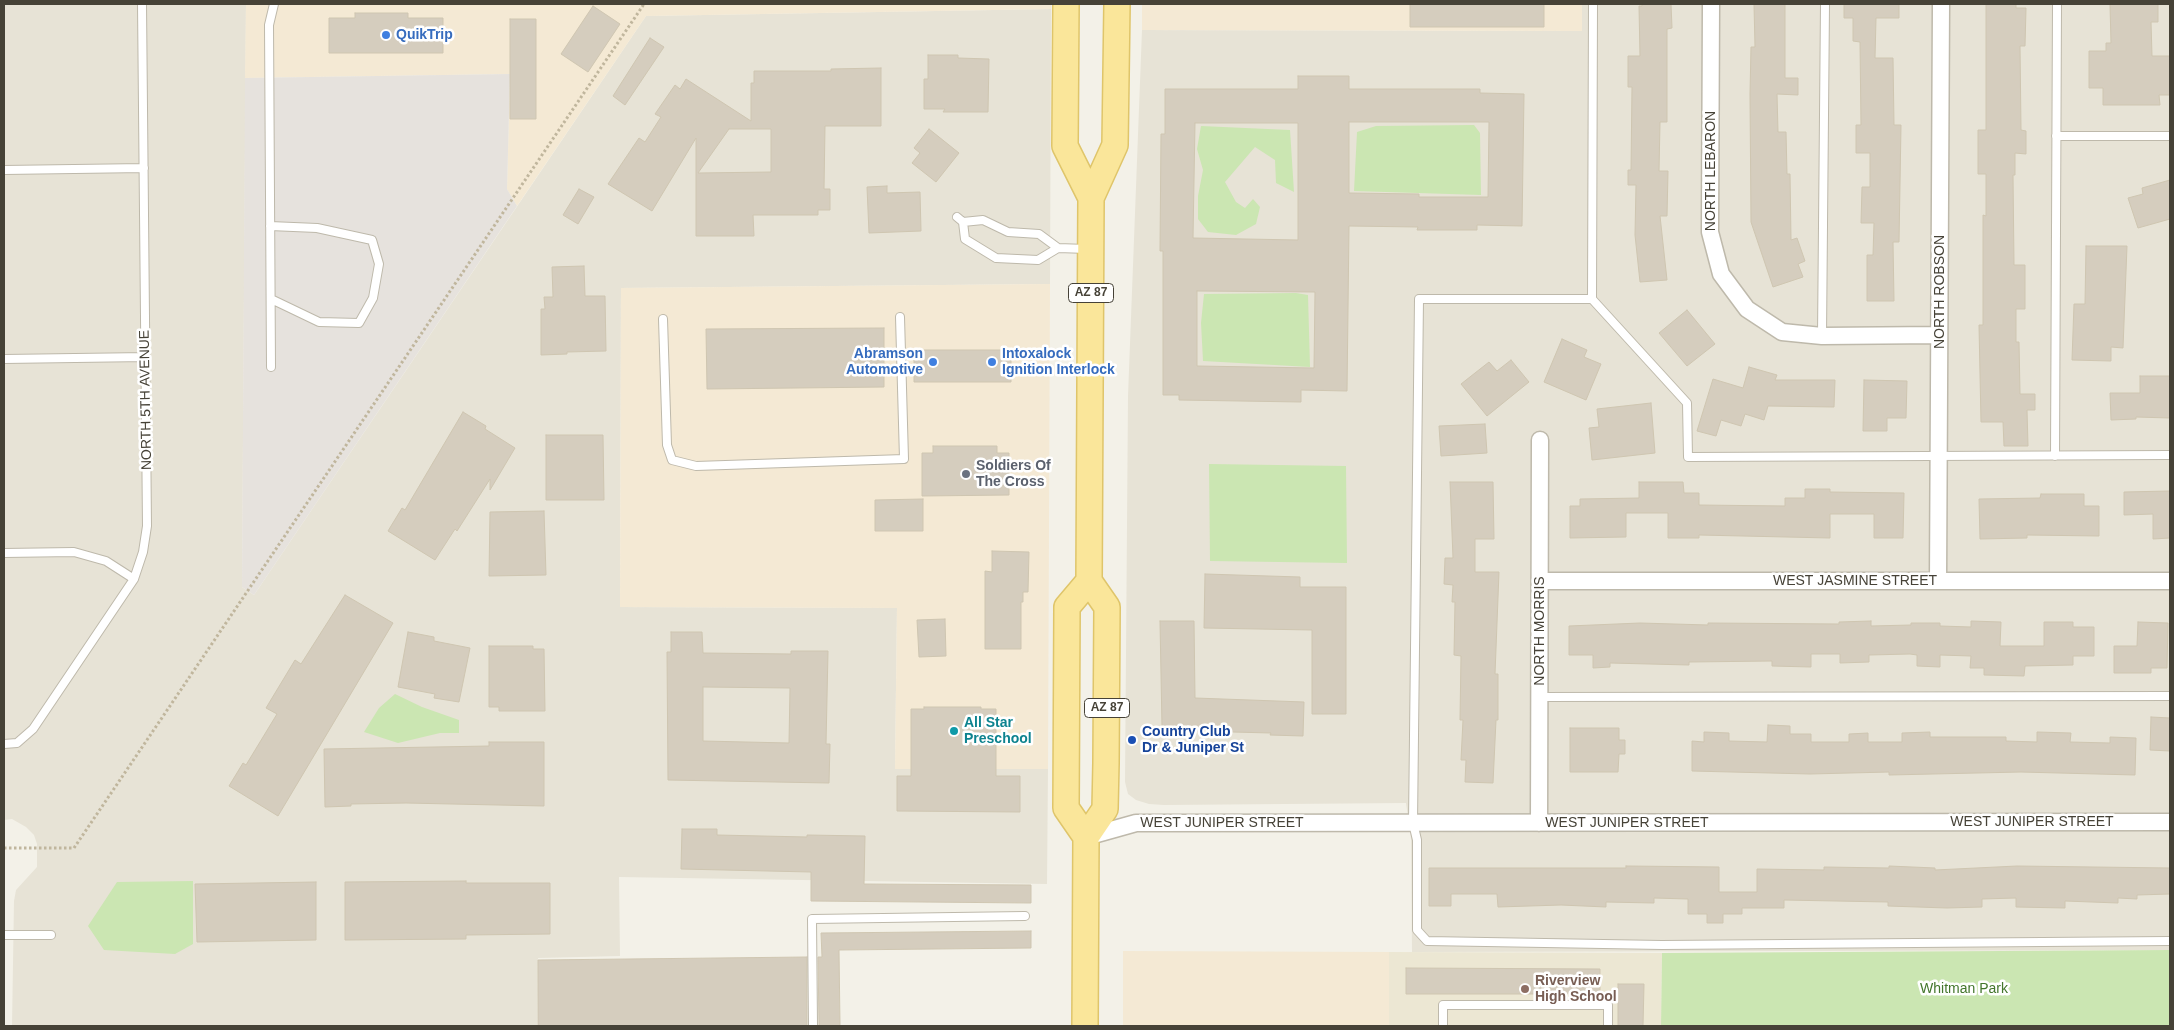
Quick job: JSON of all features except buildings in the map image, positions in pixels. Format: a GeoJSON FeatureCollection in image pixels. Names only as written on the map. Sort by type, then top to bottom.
{"type":"FeatureCollection","features":[{"type":"Feature","properties":{"kind":"main road","name":"AZ 87"},"geometry":{"type":"LineString","coordinates":[[1066,4],[1065,146],[1091,198]]}},
{"type":"Feature","properties":{"kind":"main road","name":"AZ 87"},"geometry":{"type":"LineString","coordinates":[[1089,581],[1067,607],[1066,808],[1086,836],[1105,809],[1106,772],[1107,607],[1089,581],[1091,198],[1115,145],[1117,4]]}},
{"type":"Feature","properties":{"kind":"main road"},"geometry":{"type":"LineString","coordinates":[[1085,1026],[1086,836]]}},
{"type":"Feature","properties":{"kind":"street","name":"NORTH LEBARON"},"geometry":{"type":"LineString","coordinates":[[1711,4],[1710,232],[1721,274],[1747,309],[1782,332],[1822,336],[1939,335]]}},
{"type":"Feature","properties":{"kind":"street","name":"NORTH ROBSON"},"geometry":{"type":"LineString","coordinates":[[1938,581],[1941,4]]}},
{"type":"Feature","properties":{"kind":"street","name":"NORTH MORRIS"},"geometry":{"type":"LineString","coordinates":[[1539,823],[1540,440]]}},
{"type":"Feature","properties":{"kind":"street","name":"WEST JASMINE STREET"},"geometry":{"type":"LineString","coordinates":[[1540,581],[2170,581]]}},
{"type":"Feature","properties":{"kind":"street","name":"WEST JUNIPER STREET"},"geometry":{"type":"LineString","coordinates":[[1086,836],[1136,823],[2170,822]]}},
{"type":"Feature","properties":{"kind":"lane","name":"NORTH 5TH AVENUE"},"geometry":{"type":"LineString","coordinates":[[4,744],[17,743],[33,729],[134,579],[143,552],[147,526],[142,4]]}},
{"type":"Feature","properties":{"kind":"lane"},"geometry":{"type":"LineString","coordinates":[[271,367],[269,25],[274,4]]}},
{"type":"Feature","properties":{"kind":"lane"},"geometry":{"type":"LineString","coordinates":[[1593,4],[1592,299],[1687,403],[1688,457],[2170,455]]}},
{"type":"Feature","properties":{"kind":"lane"},"geometry":{"type":"LineString","coordinates":[[1822,336],[1825,4]]}},
{"type":"Feature","properties":{"kind":"lane"},"geometry":{"type":"LineString","coordinates":[[2055,456],[2057,4]]}},
{"type":"Feature","properties":{"kind":"lane"},"geometry":{"type":"LineString","coordinates":[[2056,136],[2170,136]]}},
{"type":"Feature","properties":{"kind":"lane"},"geometry":{"type":"LineString","coordinates":[[4,170],[144,168]]}},
{"type":"Feature","properties":{"kind":"lane"},"geometry":{"type":"LineString","coordinates":[[1058,248],[1039,234],[1008,232],[983,220],[960,220],[965,239],[996,258],[1038,260],[1058,248],[1091,249]]}},
{"type":"Feature","properties":{"kind":"lane"},"geometry":{"type":"LineString","coordinates":[[270,226],[317,228],[372,240],[378,264],[373,298],[359,323],[319,322],[271,300]]}},
{"type":"Feature","properties":{"kind":"lane"},"geometry":{"type":"LineString","coordinates":[[1592,299],[1420,299],[1413,823],[1416,840],[1417,930],[1427,941],[1662,945],[2170,941]]}},
{"type":"Feature","properties":{"kind":"lane"},"geometry":{"type":"LineString","coordinates":[[663,319],[667,445],[672,460],[696,466],[904,459],[900,317]]}},
{"type":"Feature","properties":{"kind":"lane"},"geometry":{"type":"LineString","coordinates":[[4,359],[146,357]]}},
{"type":"Feature","properties":{"kind":"lane"},"geometry":{"type":"LineString","coordinates":[[4,553],[74,552],[106,561],[134,579]]}},
{"type":"Feature","properties":{"kind":"lane"},"geometry":{"type":"LineString","coordinates":[[1539,697],[2170,696]]}},
{"type":"Feature","properties":{"kind":"lane"},"geometry":{"type":"LineString","coordinates":[[813,1026],[812,919],[1025,916]]}},
{"type":"Feature","properties":{"kind":"lane"},"geometry":{"type":"LineString","coordinates":[[4,935],[51,935]]}},
{"type":"Feature","properties":{"kind":"lane"},"geometry":{"type":"LineString","coordinates":[[1442,1026],[1443,1005],[1608,1005],[1608,1026]]}},
{"type":"Feature","properties":{"kind":"path"},"geometry":{"type":"LineString","coordinates":[[4,848],[74,848],[644,4]]}},
{"type":"Feature","properties":{"kind":"shaded area"},"geometry":{"type":"Polygon","coordinates":[[[4,4],[246,4],[242,587],[254,595],[646,16],[1051,9],[1050,284],[621,288],[620,607],[897,608],[895,769],[1048,769],[1047,884],[619,877],[620,956],[538,958],[537,1026],[12,1026],[14,901],[16,890],[37,867],[37,844],[34,835],[26,827],[12,819],[4,820],[4,4]]]}},
{"type":"Feature","properties":{"kind":"shaded area"},"geometry":{"type":"Polygon","coordinates":[[[246,4],[1051,4],[1051,9],[646,16],[517,206],[507,189],[510,74],[245,78],[246,4]]]}},
{"type":"Feature","properties":{"kind":"shaded area"},"geometry":{"type":"Polygon","coordinates":[[[1142,4],[1582,4],[1582,31],[1142,30],[1142,4]]]}},
{"type":"Feature","properties":{"kind":"shaded area"},"geometry":{"type":"Polygon","coordinates":[[[1582,4],[2170,4],[2170,950],[1412,952],[1411,839],[1406,803],[1164,805],[1149,804],[1136,800],[1128,794],[1125,782],[1128,396],[1142,30],[1582,31],[1582,4]]]}},
{"type":"Feature","properties":{"kind":"shaded area"},"geometry":{"type":"Polygon","coordinates":[[[510,74],[507,189],[517,206],[254,595],[242,587],[245,78],[510,74]]]}},
{"type":"Feature","properties":{"kind":"shaded area"},"geometry":{"type":"Polygon","coordinates":[[[1050,284],[1048,769],[895,769],[897,608],[620,607],[621,288],[1050,284]]]}},
{"type":"Feature","properties":{"kind":"shaded area"},"geometry":{"type":"Polygon","coordinates":[[[1123,951],[1389,952],[1389,1026],[1123,1026],[1123,951]]]}},
{"type":"Feature","properties":{"kind":"shaded area","name":"Riverview High School"},"geometry":{"type":"Polygon","coordinates":[[[1389,952],[1662,953],[1661,1026],[1389,1026],[1389,952]]]}},
{"type":"Feature","properties":{"kind":"green space"},"geometry":{"type":"Polygon","coordinates":[[[1474,125],[1480,133],[1481,195],[1354,191],[1357,132],[1376,126],[1474,125]]]}},
{"type":"Feature","properties":{"kind":"green space"},"geometry":{"type":"Polygon","coordinates":[[[1201,126],[1290,130],[1294,192],[1276,183],[1275,160],[1255,147],[1225,182],[1236,202],[1245,208],[1253,199],[1260,207],[1256,224],[1236,235],[1208,232],[1198,219],[1198,196],[1203,170],[1197,149],[1201,126]]]}},
{"type":"Feature","properties":{"kind":"green space"},"geometry":{"type":"Polygon","coordinates":[[[1296,293],[1308,295],[1310,367],[1203,361],[1201,323],[1204,294],[1296,293]]]}},
{"type":"Feature","properties":{"kind":"green space"},"geometry":{"type":"Polygon","coordinates":[[[1209,464],[1346,466],[1347,563],[1210,561],[1209,464]]]}},
{"type":"Feature","properties":{"kind":"green space"},"geometry":{"type":"Polygon","coordinates":[[[395,694],[422,707],[459,720],[459,733],[440,733],[398,743],[364,732],[379,708],[395,694]]]}},
{"type":"Feature","properties":{"kind":"green space"},"geometry":{"type":"Polygon","coordinates":[[[193,881],[193,944],[175,954],[104,950],[88,926],[117,882],[193,881]]]}},
{"type":"Feature","properties":{"kind":"green space","name":"Whitman Park"},"geometry":{"type":"Polygon","coordinates":[[[2170,950],[2170,1026],[1661,1026],[1662,953],[2170,950]]]}},
{"type":"Feature","properties":{"kind":"place","name":"QuikTrip"},"geometry":{"type":"Point","coordinates":[386,35]}},
{"type":"Feature","properties":{"kind":"place","name":"Abramson Automotive"},"geometry":{"type":"Point","coordinates":[933,362]}},
{"type":"Feature","properties":{"kind":"place","name":"Intoxalock Ignition Interlock"},"geometry":{"type":"Point","coordinates":[992,362]}},
{"type":"Feature","properties":{"kind":"place","name":"Soldiers Of The Cross"},"geometry":{"type":"Point","coordinates":[966,474]}},
{"type":"Feature","properties":{"kind":"place","name":"All Star Preschool"},"geometry":{"type":"Point","coordinates":[954,731]}},
{"type":"Feature","properties":{"kind":"place","name":"Country Club Dr & Juniper St"},"geometry":{"type":"Point","coordinates":[1132,740]}},
{"type":"Feature","properties":{"kind":"place","name":"Riverview High School"},"geometry":{"type":"Point","coordinates":[1525,989]}}]}
